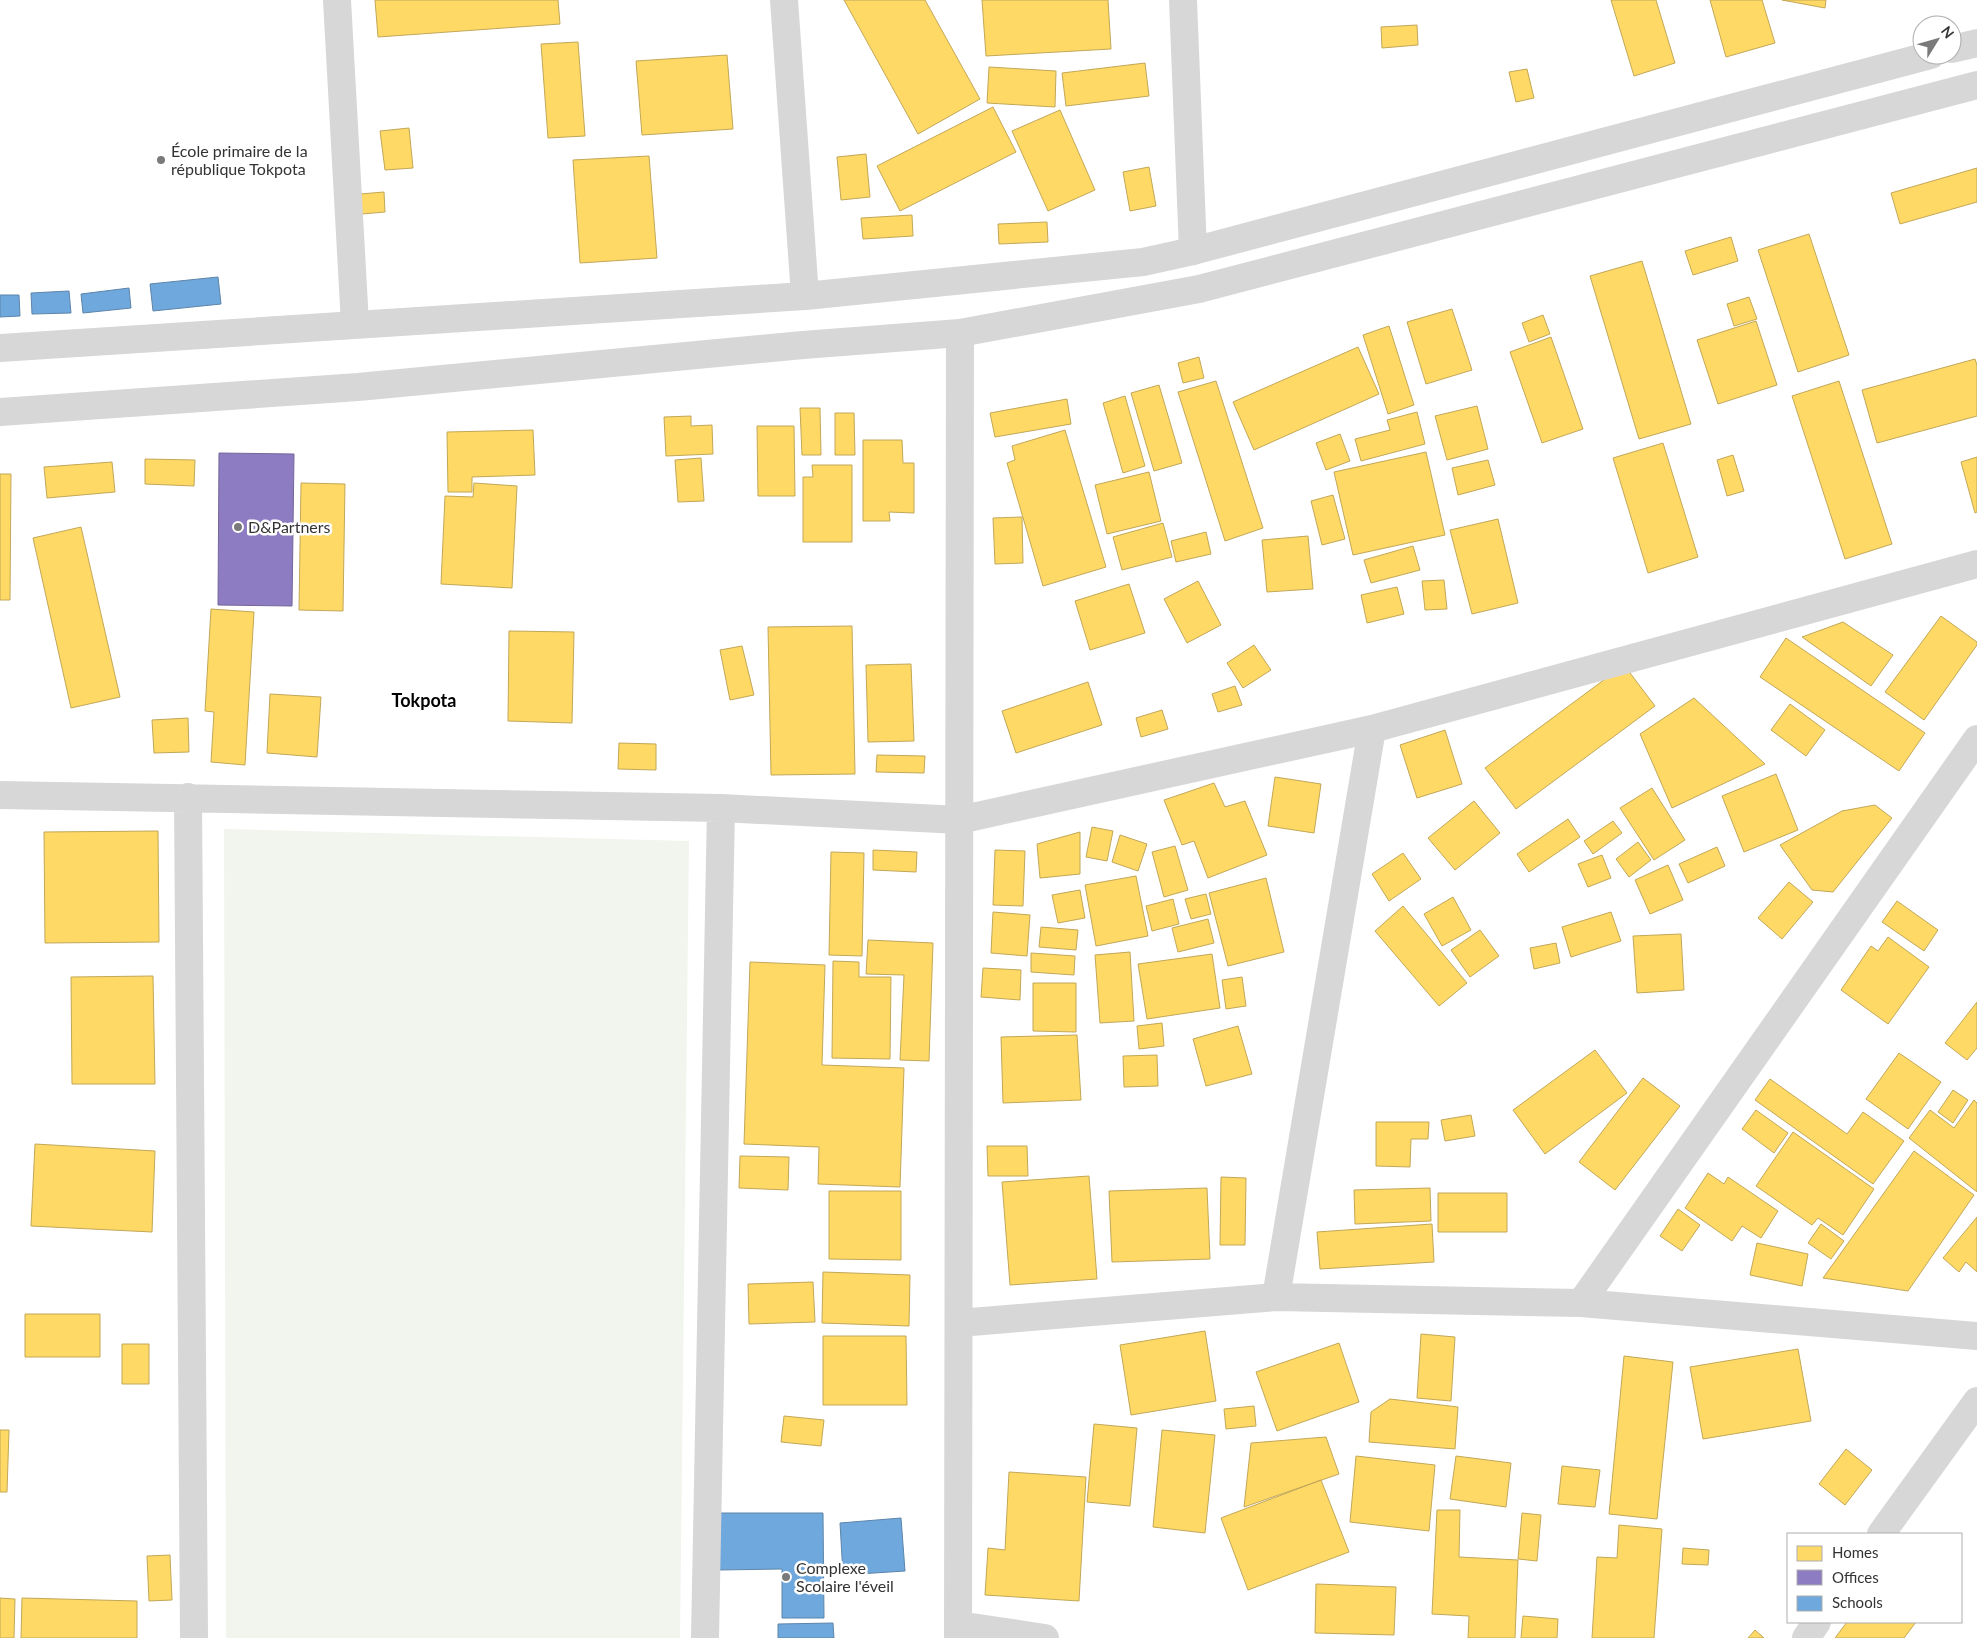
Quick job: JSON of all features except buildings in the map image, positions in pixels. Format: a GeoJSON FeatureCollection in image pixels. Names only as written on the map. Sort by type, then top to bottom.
{"type":"FeatureCollection","features":[{"type":"Feature","properties":{"kind":"street"},"geometry":{"type":"LineString","coordinates":[[337,0],[355,324]]}},
{"type":"Feature","properties":{"kind":"street"},"geometry":{"type":"LineString","coordinates":[[784,0],[806,296]]}},
{"type":"Feature","properties":{"kind":"street"},"geometry":{"type":"LineString","coordinates":[[1183,0],[1193,251]]}},
{"type":"Feature","properties":{"kind":"street"},"geometry":{"type":"LineString","coordinates":[[1962,47],[1977,43]]}},
{"type":"Feature","properties":{"kind":"street"},"geometry":{"type":"LineString","coordinates":[[0,348],[806,296],[1143,262],[1193,251],[1912,60]]}},
{"type":"Feature","properties":{"kind":"street"},"geometry":{"type":"LineString","coordinates":[[0,412],[358,387],[793,346],[960,333],[1199,288],[1977,85]]}},
{"type":"Feature","properties":{"kind":"street"},"geometry":{"type":"LineString","coordinates":[[960,333],[958,1631],[1045,1638]]}},
{"type":"Feature","properties":{"kind":"street"},"geometry":{"type":"LineString","coordinates":[[0,795],[721,808],[959,820],[1372,729],[1977,564]]}},
{"type":"Feature","properties":{"kind":"street"},"geometry":{"type":"LineString","coordinates":[[1276,1296],[1372,729]]}},
{"type":"Feature","properties":{"kind":"street"},"geometry":{"type":"LineString","coordinates":[[1581,1303],[1977,739]]}},
{"type":"Feature","properties":{"kind":"street"},"geometry":{"type":"LineString","coordinates":[[188,797],[194,1638]]}},
{"type":"Feature","properties":{"kind":"street"},"geometry":{"type":"LineString","coordinates":[[705,1638],[721,808]]}},
{"type":"Feature","properties":{"kind":"street"},"geometry":{"type":"LineString","coordinates":[[959,1323],[1276,1296],[1581,1303],[1977,1336]]}},
{"type":"Feature","properties":{"kind":"street"},"geometry":{"type":"LineString","coordinates":[[1882,1533],[1977,1401]]}},
{"type":"Feature","properties":{"kind":"street"},"geometry":{"type":"LineString","coordinates":[[1806,1638],[1817,1623]]}},
{"type":"Feature","properties":{"kind":"shaded area"},"geometry":{"type":"Polygon","coordinates":[[[224,829],[689,841],[680,1638],[226,1638],[224,829]]]}},
{"type":"Feature","properties":{"kind":"place","name":"École primaire de la république Tokpota"},"geometry":{"type":"Point","coordinates":[161,160]}},
{"type":"Feature","properties":{"kind":"place","name":"D&Partners"},"geometry":{"type":"Point","coordinates":[238,527]}},
{"type":"Feature","properties":{"kind":"place","name":"Complexe Scolaire l'éveil"},"geometry":{"type":"Point","coordinates":[786,1577]}},
{"type":"Feature","properties":{"kind":"district","name":"Tokpota"},"geometry":{"type":"Point","coordinates":[424,701]}}]}
